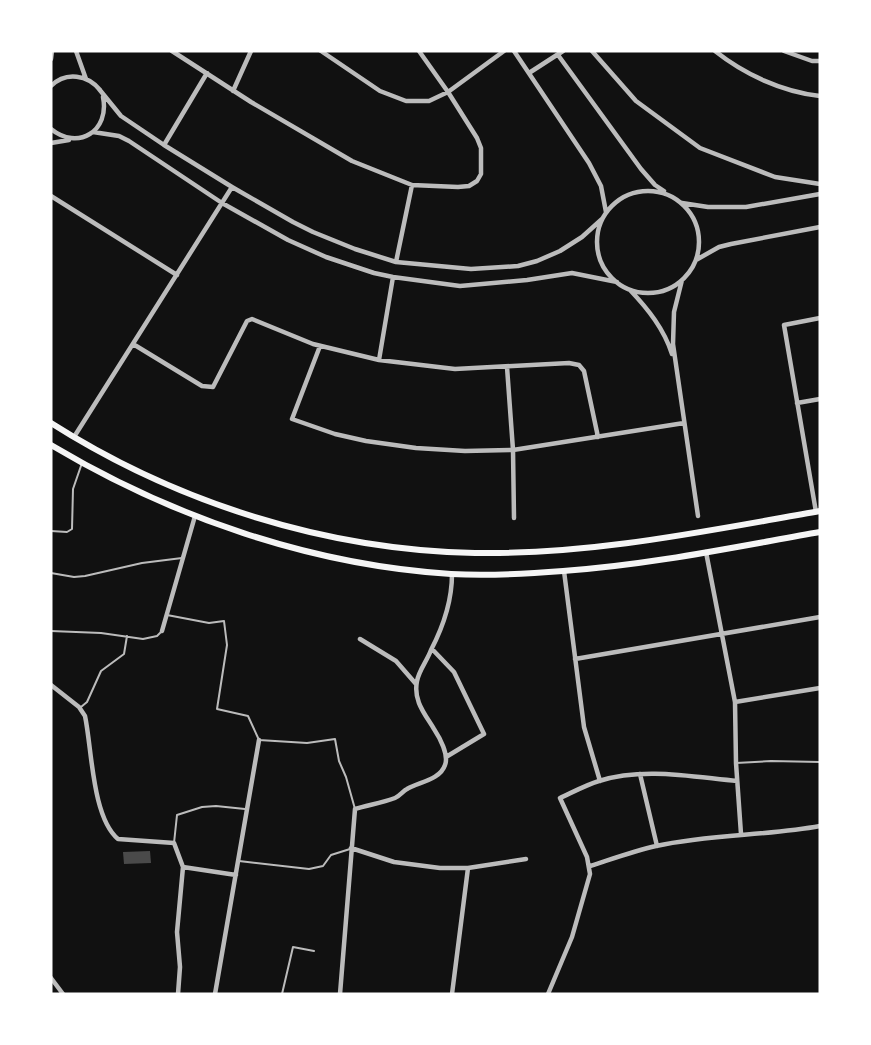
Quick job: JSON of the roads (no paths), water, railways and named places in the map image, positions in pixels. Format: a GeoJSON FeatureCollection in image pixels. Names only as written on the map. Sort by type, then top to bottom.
{"type":"FeatureCollection","features":[{"type":"Feature","properties":{"kind":"main road"},"geometry":{"type":"LineString","coordinates":[[51,423],[112,458],[196,497],[308,532],[387,546],[475,553],[558,550],[631,543],[818,512]]}},
{"type":"Feature","properties":{"kind":"main road"},"geometry":{"type":"LineString","coordinates":[[51,445],[125,486],[195,516],[273,543],[342,559],[452,574],[516,574],[642,563],[820,532]]}},
{"type":"Feature","properties":{"kind":"street"},"geometry":{"type":"LineString","coordinates":[[51,59],[52,51]]}},
{"type":"Feature","properties":{"kind":"street"},"geometry":{"type":"LineString","coordinates":[[76,51],[86,79]]}},
{"type":"Feature","properties":{"kind":"street"},"geometry":{"type":"LineString","coordinates":[[172,51],[233,91],[352,161],[412,185],[469,186],[477,181],[481,174],[481,148],[477,138],[448,92],[419,51]]}},
{"type":"Feature","properties":{"kind":"street"},"geometry":{"type":"LineString","coordinates":[[233,91],[251,51]]}},
{"type":"Feature","properties":{"kind":"street"},"geometry":{"type":"LineString","coordinates":[[321,51],[380,91],[406,101],[429,101],[448,92],[504,51]]}},
{"type":"Feature","properties":{"kind":"street"},"geometry":{"type":"LineString","coordinates":[[514,51],[589,163],[601,186],[606,212]]}},
{"type":"Feature","properties":{"kind":"street"},"geometry":{"type":"LineString","coordinates":[[530,73],[563,51]]}},
{"type":"Feature","properties":{"kind":"street"},"geometry":{"type":"LineString","coordinates":[[592,51],[636,101],[700,148],[775,177],[820,184]]}},
{"type":"Feature","properties":{"kind":"street"},"geometry":{"type":"LineString","coordinates":[[714,51],[754,76],[776,86],[820,96]]}},
{"type":"Feature","properties":{"kind":"street"},"geometry":{"type":"LineString","coordinates":[[784,51],[820,62]]}},
{"type":"Feature","properties":{"kind":"street"},"geometry":{"type":"LineString","coordinates":[[558,55],[640,169],[655,185],[682,203],[692,215],[698,229],[700,244],[696,260],[682,280],[672,287],[660,291],[648,293],[629,289]]}},
{"type":"Feature","properties":{"kind":"street"},"geometry":{"type":"LineString","coordinates":[[164,145],[207,73]]}},
{"type":"Feature","properties":{"kind":"street"},"geometry":{"type":"LineString","coordinates":[[51,86],[70,76],[86,79],[99,88],[121,116],[232,187],[314,232],[355,249],[396,262],[471,269],[518,266],[537,261],[560,251],[582,237],[602,219]]}},
{"type":"Feature","properties":{"kind":"street"},"geometry":{"type":"LineString","coordinates":[[51,143],[85,137],[93,132],[104,116],[105,107],[99,88]]}},
{"type":"Feature","properties":{"kind":"street"},"geometry":{"type":"LineString","coordinates":[[51,129],[67,138],[76,138]]}},
{"type":"Feature","properties":{"kind":"street"},"geometry":{"type":"LineString","coordinates":[[93,132],[119,136],[129,141],[222,203],[301,246],[351,265],[393,277],[460,286],[527,280],[572,273],[617,282]]}},
{"type":"Feature","properties":{"kind":"street"},"geometry":{"type":"LineString","coordinates":[[396,262],[412,185]]}},
{"type":"Feature","properties":{"kind":"street"},"geometry":{"type":"LineString","coordinates":[[74,437],[232,187]]}},
{"type":"Feature","properties":{"kind":"street"},"geometry":{"type":"LineString","coordinates":[[669,194],[646,190],[631,193],[617,201],[602,219],[597,242],[599,257],[606,271],[617,282],[629,289],[653,316],[669,345],[675,363]]}},
{"type":"Feature","properties":{"kind":"street"},"geometry":{"type":"LineString","coordinates":[[682,203],[746,207],[820,194]]}},
{"type":"Feature","properties":{"kind":"street"},"geometry":{"type":"LineString","coordinates":[[51,196],[177,275]]}},
{"type":"Feature","properties":{"kind":"street"},"geometry":{"type":"LineString","coordinates":[[696,260],[713,250],[731,244],[820,227]]}},
{"type":"Feature","properties":{"kind":"street"},"geometry":{"type":"LineString","coordinates":[[379,360],[393,277]]}},
{"type":"Feature","properties":{"kind":"street"},"geometry":{"type":"LineString","coordinates":[[682,280],[674,312],[675,363],[698,516]]}},
{"type":"Feature","properties":{"kind":"street"},"geometry":{"type":"LineString","coordinates":[[818,512],[784,325],[820,318]]}},
{"type":"Feature","properties":{"kind":"street"},"geometry":{"type":"LineString","coordinates":[[133,344],[208,388],[213,387],[246,321],[252,319],[257,319],[320,346],[379,360],[455,369],[507,368],[569,363],[578,365],[584,370],[598,437]]}},
{"type":"Feature","properties":{"kind":"street"},"geometry":{"type":"LineString","coordinates":[[320,346],[292,419],[350,438],[416,448],[465,451],[513,450],[684,423]]}},
{"type":"Feature","properties":{"kind":"street"},"geometry":{"type":"LineString","coordinates":[[507,368],[513,450],[514,518]]}},
{"type":"Feature","properties":{"kind":"street"},"geometry":{"type":"LineString","coordinates":[[797,402],[820,399]]}},
{"type":"Feature","properties":{"kind":"street"},"geometry":{"type":"LineString","coordinates":[[162,630],[195,516]]}},
{"type":"Feature","properties":{"kind":"street"},"geometry":{"type":"LineString","coordinates":[[706,552],[735,702],[736,763],[741,834]]}},
{"type":"Feature","properties":{"kind":"street"},"geometry":{"type":"LineString","coordinates":[[564,571],[584,727],[600,781]]}},
{"type":"Feature","properties":{"kind":"street"},"geometry":{"type":"LineString","coordinates":[[340,994],[355,809],[397,797],[407,789],[435,776],[442,771],[445,765],[446,757],[435,731],[421,712],[416,695],[416,684],[418,674],[432,649],[448,607],[452,587],[452,574]]}},
{"type":"Feature","properties":{"kind":"street"},"geometry":{"type":"LineString","coordinates":[[575,659],[820,617]]}},
{"type":"Feature","properties":{"kind":"street"},"geometry":{"type":"LineString","coordinates":[[360,639],[396,661],[416,684]]}},
{"type":"Feature","properties":{"kind":"street"},"geometry":{"type":"LineString","coordinates":[[432,649],[454,672],[484,734],[446,757]]}},
{"type":"Feature","properties":{"kind":"street"},"geometry":{"type":"LineString","coordinates":[[51,685],[79,708],[85,716],[99,802],[113,835],[118,839],[174,843],[182,867],[178,932],[180,967],[178,994]]}},
{"type":"Feature","properties":{"kind":"street"},"geometry":{"type":"LineString","coordinates":[[735,702],[820,688]]}},
{"type":"Feature","properties":{"kind":"street"},"geometry":{"type":"LineString","coordinates":[[215,994],[259,740]]}},
{"type":"Feature","properties":{"kind":"street"},"geometry":{"type":"LineString","coordinates":[[640,774],[657,846]]}},
{"type":"Feature","properties":{"kind":"street"},"geometry":{"type":"LineString","coordinates":[[548,994],[572,937],[590,874],[588,857],[560,798],[600,781],[640,774],[738,781]]}},
{"type":"Feature","properties":{"kind":"street"},"geometry":{"type":"LineString","coordinates":[[590,866],[657,846],[741,834],[787,832],[820,826]]}},
{"type":"Feature","properties":{"kind":"street"},"geometry":{"type":"LineString","coordinates":[[351,848],[394,862],[425,867],[468,868],[526,859]]}},
{"type":"Feature","properties":{"kind":"street"},"geometry":{"type":"LineString","coordinates":[[182,867],[236,875]]}},
{"type":"Feature","properties":{"kind":"street"},"geometry":{"type":"LineString","coordinates":[[452,994],[468,868]]}},
{"type":"Feature","properties":{"kind":"street"},"geometry":{"type":"LineString","coordinates":[[51,978],[63,994]]}},
{"type":"Feature","properties":{"kind":"lane"},"geometry":{"type":"LineString","coordinates":[[51,531],[67,532],[72,529],[73,489],[82,463]]}},
{"type":"Feature","properties":{"kind":"lane"},"geometry":{"type":"LineString","coordinates":[[51,573],[74,577],[85,576],[142,563],[182,558]]}},
{"type":"Feature","properties":{"kind":"lane"},"geometry":{"type":"LineString","coordinates":[[167,615],[209,623],[224,621],[227,645],[217,708],[248,716],[259,740],[307,742],[335,739],[339,761],[346,777],[355,809]]}},
{"type":"Feature","properties":{"kind":"lane"},"geometry":{"type":"LineString","coordinates":[[51,631],[100,633],[149,639],[157,636],[162,630]]}},
{"type":"Feature","properties":{"kind":"lane"},"geometry":{"type":"LineString","coordinates":[[79,708],[87,702],[100,671],[124,654],[127,636]]}},
{"type":"Feature","properties":{"kind":"lane"},"geometry":{"type":"LineString","coordinates":[[736,763],[771,761],[820,762]]}},
{"type":"Feature","properties":{"kind":"lane"},"geometry":{"type":"LineString","coordinates":[[174,843],[177,815],[202,806],[248,810]]}},
{"type":"Feature","properties":{"kind":"lane"},"geometry":{"type":"LineString","coordinates":[[239,861],[309,869],[323,866],[331,855],[351,848]]}},
{"type":"Feature","properties":{"kind":"lane"},"geometry":{"type":"LineString","coordinates":[[282,994],[293,947],[314,951]]}}]}
